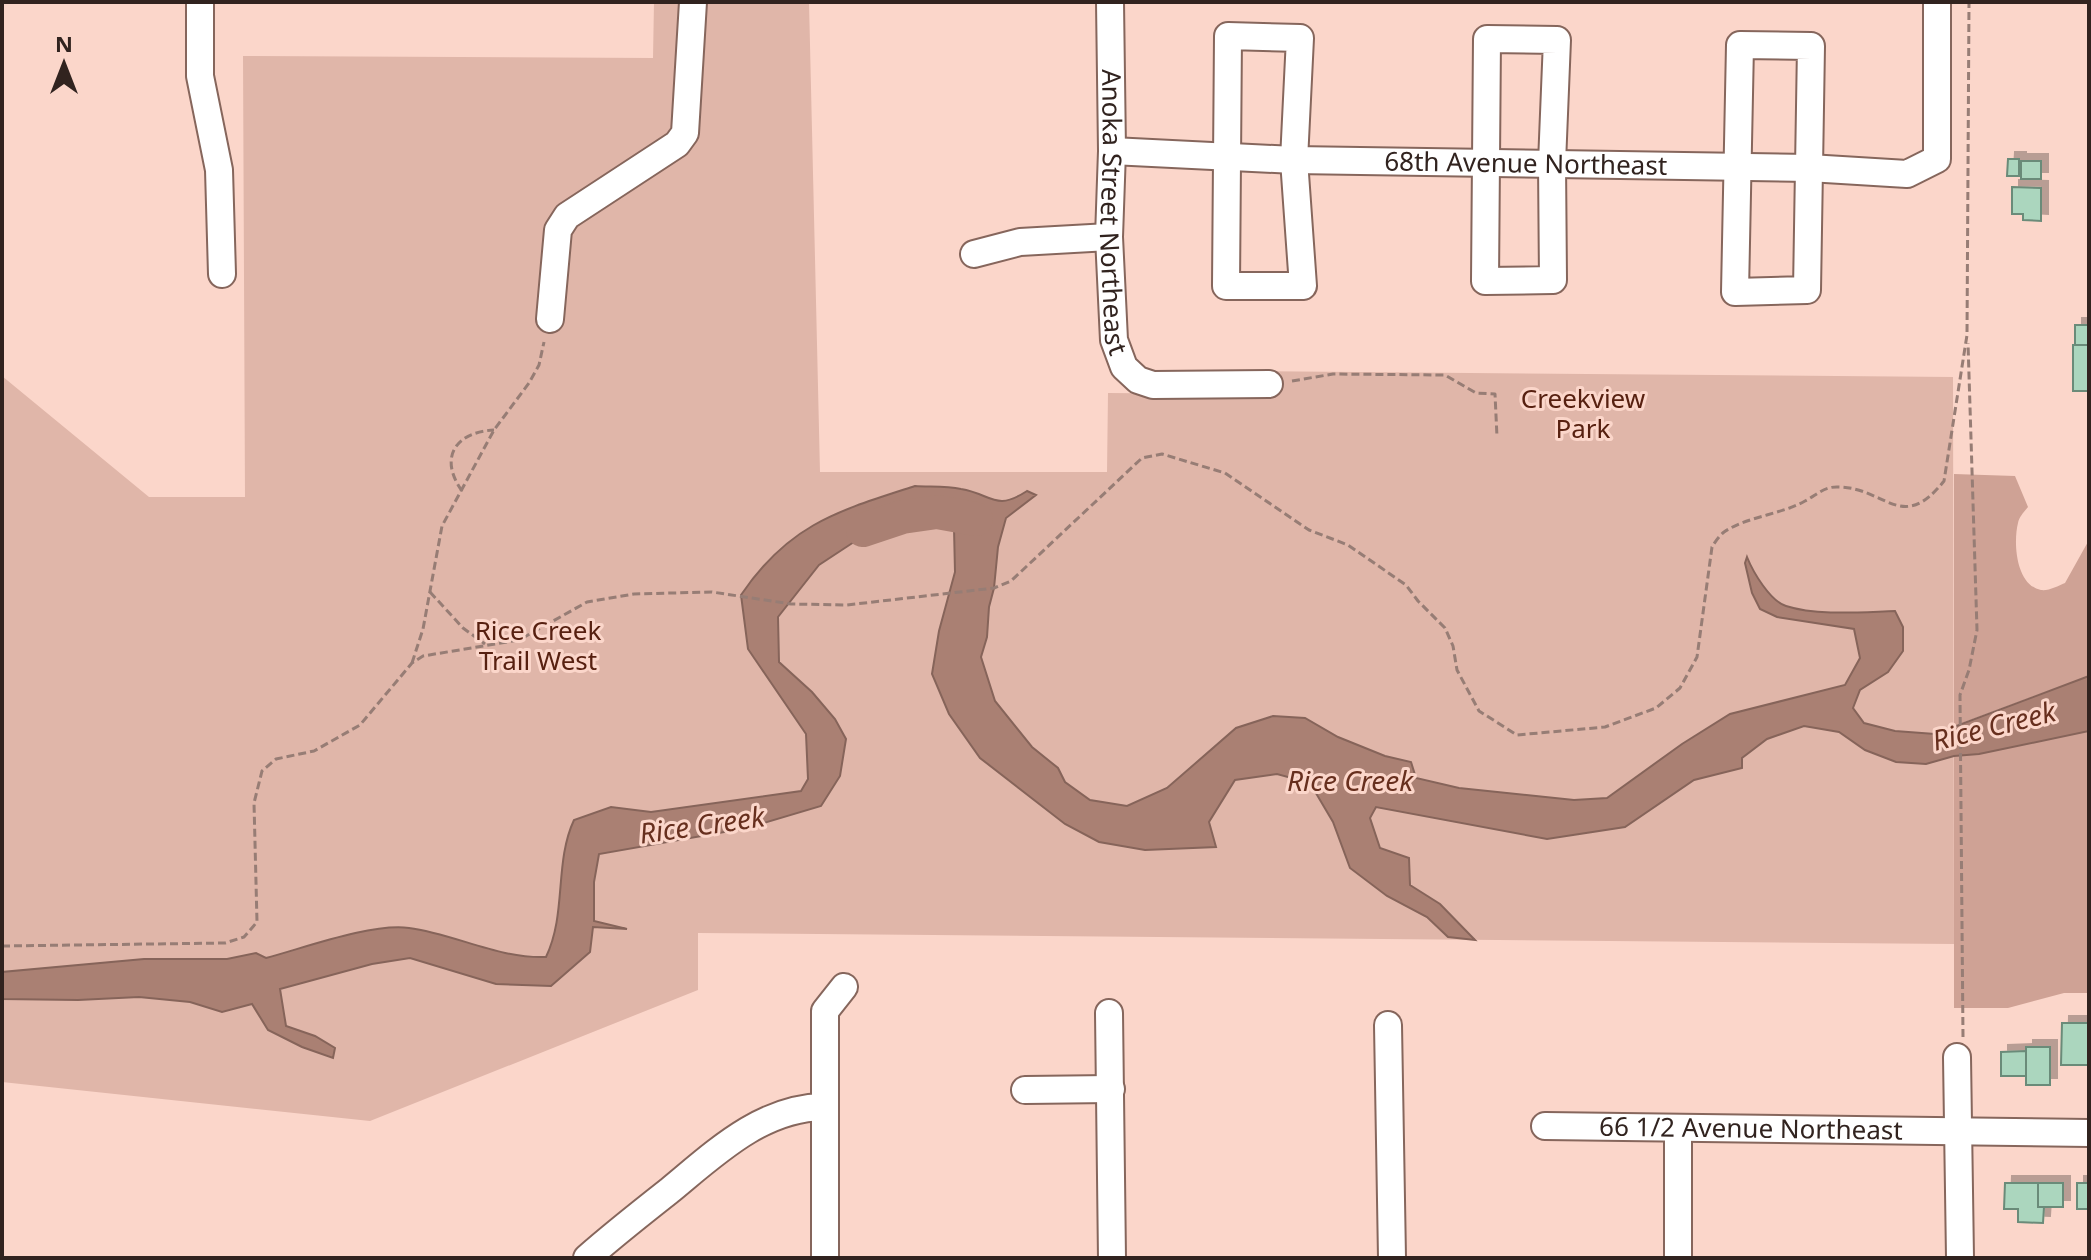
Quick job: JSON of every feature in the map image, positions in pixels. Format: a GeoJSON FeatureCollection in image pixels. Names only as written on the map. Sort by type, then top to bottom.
{"type":"FeatureCollection","features":[{"type":"Feature","properties":{"kind":"street"},"geometry":{"type":"LineString","coordinates":[[200,2],[200,76],[219,170],[222,274]]}},
{"type":"Feature","properties":{"kind":"street"},"geometry":{"type":"LineString","coordinates":[[550,319],[558,230],[567,216],[677,144],[685,133],[693,2]]}},
{"type":"Feature","properties":{"kind":"street","name":"Anoka Street Northeast"},"geometry":{"type":"LineString","coordinates":[[1110,2],[1112,151],[1109,237],[1114,340],[1124,367],[1138,380],[1153,385],[1269,384]]}},
{"type":"Feature","properties":{"kind":"street","name":"68th Avenue Northeast"},"geometry":{"type":"LineString","coordinates":[[1112,151],[1294,160],[1809,168],[1907,174],[1937,159],[1937,2]]}},
{"type":"Feature","properties":{"kind":"street"},"geometry":{"type":"LineString","coordinates":[[1228,36],[1300,38],[1294,160],[1303,286],[1226,286],[1226,157],[1228,36]]}},
{"type":"Feature","properties":{"kind":"street"},"geometry":{"type":"LineString","coordinates":[[1487,39],[1557,40],[1552,163],[1553,280],[1485,281],[1487,39]]}},
{"type":"Feature","properties":{"kind":"street"},"geometry":{"type":"LineString","coordinates":[[1740,45],[1811,46],[1809,168],[1807,290],[1735,292],[1740,45]]}},
{"type":"Feature","properties":{"kind":"street"},"geometry":{"type":"LineString","coordinates":[[974,254],[1020,242],[1109,237]]}},
{"type":"Feature","properties":{"kind":"street"},"geometry":{"type":"LineString","coordinates":[[825,1258],[825,1011],[844,987]]}},
{"type":"Feature","properties":{"kind":"street"},"geometry":{"type":"LineString","coordinates":[[1109,1013],[1112,1258]]}},
{"type":"Feature","properties":{"kind":"street"},"geometry":{"type":"LineString","coordinates":[[1388,1025],[1392,1258]]}},
{"type":"Feature","properties":{"kind":"street"},"geometry":{"type":"LineString","coordinates":[[1957,1057],[1960,1258]]}},
{"type":"Feature","properties":{"kind":"street"},"geometry":{"type":"LineString","coordinates":[[1025,1090],[1111,1089]]}},
{"type":"Feature","properties":{"kind":"street"},"geometry":{"type":"LineString","coordinates":[[587,1258],[751,1128],[800,1107],[823,1107]]}},
{"type":"Feature","properties":{"kind":"street","name":"66 1/2 Avenue Northeast"},"geometry":{"type":"LineString","coordinates":[[1545,1126],[2089,1133]]}},
{"type":"Feature","properties":{"kind":"street"},"geometry":{"type":"LineString","coordinates":[[1678,1128],[1678,1258]]}},
{"type":"Feature","properties":{"kind":"path"},"geometry":{"type":"LineString","coordinates":[[1957,1057],[1964,1050],[1959,714],[1960,695],[1977,630],[1967,335],[1969,2]]}},
{"type":"Feature","properties":{"kind":"path"},"geometry":{"type":"LineString","coordinates":[[412,663],[442,526],[494,430],[539,365],[550,319]]}},
{"type":"Feature","properties":{"kind":"path"},"geometry":{"type":"LineString","coordinates":[[2,946],[225,943],[244,937],[257,922],[254,803],[262,771],[276,759],[314,751],[360,725],[412,663],[423,656],[519,640],[587,602],[634,594],[712,592],[791,604],[847,605],[939,597],[994,588],[1011,581],[1142,458],[1162,454],[1225,473],[1309,530],[1348,545],[1406,585],[1445,628],[1453,646],[1457,670],[1479,711],[1496,723],[1517,735],[1605,727],[1656,708],[1680,688],[1697,657],[1712,547],[1721,534],[1804,502],[1827,487],[1842,486],[1898,506],[1910,506],[1930,499],[1944,481],[1967,335]]}},
{"type":"Feature","properties":{"kind":"path"},"geometry":{"type":"LineString","coordinates":[[1269,384],[1333,374],[1445,375],[1476,393],[1495,394],[1497,437]]}},
{"type":"Feature","properties":{"kind":"path"},"geometry":{"type":"LineString","coordinates":[[462,491],[451,468],[451,457],[457,444],[468,435],[494,430]]}},
{"type":"Feature","properties":{"kind":"path"},"geometry":{"type":"LineString","coordinates":[[430,592],[463,628],[487,646]]}},
{"type":"Feature","properties":{"kind":"green space","name":"Rice Creek Trail West"},"geometry":{"type":"Polygon","coordinates":[[[654,2],[809,2],[820,472],[1107,472],[1108,393],[1224,394],[1225,371],[1953,377],[1954,944],[698,933],[698,990],[370,1121],[2,1082],[2,376],[149,497],[245,497],[243,56],[653,58],[654,2]]]}},
{"type":"Feature","properties":{"kind":"shaded area"},"geometry":{"type":"Polygon","coordinates":[[[1954,474],[2015,476],[2028,507],[2019,521],[2016,552],[2021,572],[2033,587],[2044,590],[2065,583],[2089,540],[2089,676],[1954,726],[1954,474]]]}},
{"type":"Feature","properties":{"kind":"shaded area"},"geometry":{"type":"Polygon","coordinates":[[[2089,731],[2089,993],[2064,993],[2008,1008],[1954,1008],[1954,756],[1979,754],[2089,731]]]}},
{"type":"Feature","properties":{"kind":"water","name":"Rice Creek"},"geometry":{"type":"Polygon","coordinates":[[[915,486],[961,489],[1000,501],[1027,491],[1036,495],[1006,518],[998,547],[987,637],[981,657],[995,701],[1032,747],[1058,768],[1065,782],[1090,800],[1127,806],[1167,788],[1236,728],[1273,716],[1305,718],[1338,737],[1385,756],[1411,762],[1416,778],[1459,788],[1574,800],[1607,798],[1730,714],[1845,685],[1860,658],[1854,629],[1777,617],[1760,609],[1752,593],[1745,563],[1747,557],[1768,592],[1786,606],[1825,612],[1895,611],[1903,627],[1903,651],[1888,672],[1860,690],[1853,708],[1864,723],[1895,731],[1935,734],[2089,676],[2089,731],[1926,764],[1896,762],[1865,750],[1839,732],[1804,726],[1767,739],[1742,758],[1742,768],[1694,780],[1625,827],[1547,839],[1376,807],[1370,818],[1380,848],[1409,858],[1410,885],[1440,904],[1475,940],[1448,937],[1427,917],[1387,896],[1350,868],[1333,822],[1310,783],[1277,774],[1235,780],[1209,822],[1216,847],[1145,850],[1099,842],[1065,824],[980,758],[949,714],[932,674],[939,631],[955,572],[954,528],[937,512],[902,517],[860,538],[819,565],[778,617],[779,662],[812,692],[835,719],[846,739],[840,776],[821,806],[747,828],[599,854],[594,882],[594,921],[627,929],[593,927],[590,952],[551,986],[496,984],[410,958],[372,964],[280,989],[286,1026],[315,1036],[335,1048],[333,1058],[268,1030],[252,1004],[222,1012],[190,1002],[139,997],[2,999],[2,972],[144,959],[227,959],[256,953],[266,958],[357,933],[394,927],[426,931],[511,954],[546,957],[556,923],[564,853],[574,820],[611,807],[651,812],[801,791],[808,779],[806,734],[748,649],[741,595],[778,552],[817,523],[915,486]]]}},
{"type":"Feature","properties":{"kind":"building"},"geometry":{"type":"Polygon","coordinates":[[[2008,159],[2019,159],[2019,176],[2007,176],[2008,159]]]}},
{"type":"Feature","properties":{"kind":"building"},"geometry":{"type":"Polygon","coordinates":[[[2021,161],[2041,161],[2041,179],[2021,179],[2021,161]]]}},
{"type":"Feature","properties":{"kind":"building"},"geometry":{"type":"Polygon","coordinates":[[[2012,187],[2041,188],[2041,221],[2023,220],[2023,214],[2012,214],[2012,187]]]}},
{"type":"Feature","properties":{"kind":"building"},"geometry":{"type":"Polygon","coordinates":[[[2075,325],[2089,325],[2089,345],[2075,345],[2075,325]]]}},
{"type":"Feature","properties":{"kind":"building"},"geometry":{"type":"Polygon","coordinates":[[[2073,345],[2089,345],[2089,391],[2073,391],[2073,345]]]}},
{"type":"Feature","properties":{"kind":"building"},"geometry":{"type":"Polygon","coordinates":[[[2062,1023],[2089,1023],[2089,1065],[2061,1065],[2062,1023]]]}},
{"type":"Feature","properties":{"kind":"building"},"geometry":{"type":"Polygon","coordinates":[[[2026,1047],[2050,1047],[2050,1085],[2026,1085],[2026,1047]]]}},
{"type":"Feature","properties":{"kind":"building"},"geometry":{"type":"Polygon","coordinates":[[[2026,1051],[2026,1076],[2001,1076],[2001,1052],[2026,1051]]]}},
{"type":"Feature","properties":{"kind":"building"},"geometry":{"type":"Polygon","coordinates":[[[2005,1183],[2038,1183],[2038,1207],[2044,1207],[2043,1223],[2018,1222],[2018,1209],[2004,1209],[2005,1183]]]}},
{"type":"Feature","properties":{"kind":"building"},"geometry":{"type":"Polygon","coordinates":[[[2038,1183],[2063,1183],[2063,1207],[2038,1207],[2038,1183]]]}},
{"type":"Feature","properties":{"kind":"building"},"geometry":{"type":"Polygon","coordinates":[[[2077,1183],[2089,1183],[2089,1209],[2077,1209],[2077,1183]]]}},
{"type":"Feature","properties":{"kind":"waterway","name":"Rice Creek"},"geometry":{"type":"LineString","coordinates":[[863,530],[902,517],[937,512],[976,519]]}},
{"type":"Feature","properties":{"kind":"park label","name":"Creekview Park"},"geometry":{"type":"Point","coordinates":[1583,414]}}]}
